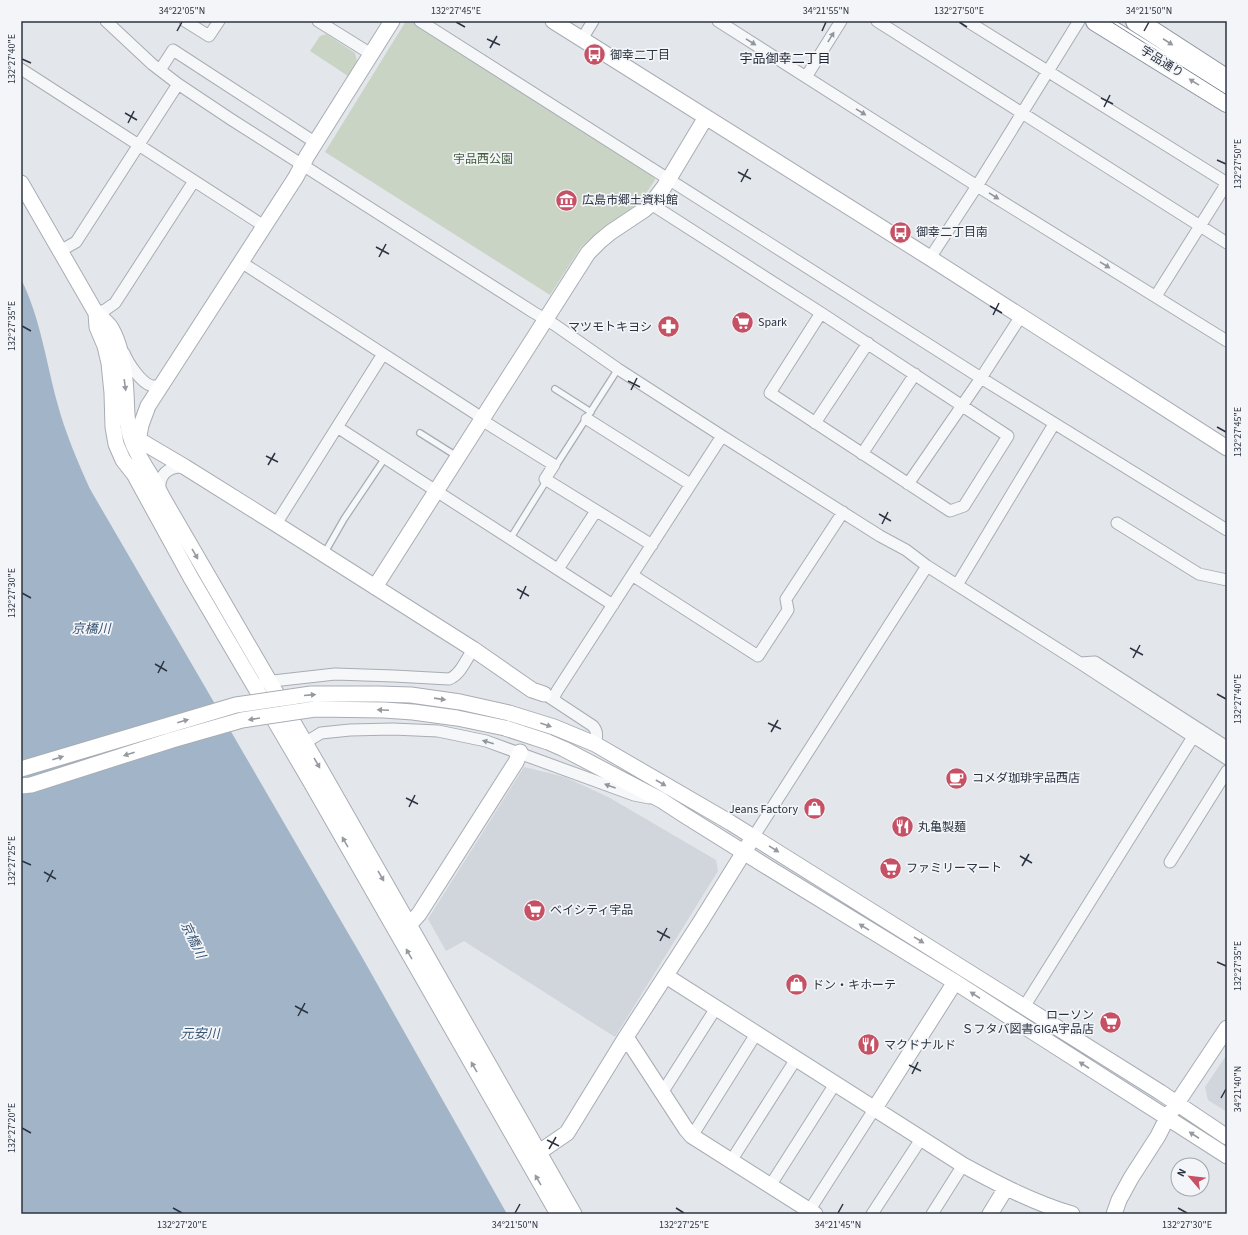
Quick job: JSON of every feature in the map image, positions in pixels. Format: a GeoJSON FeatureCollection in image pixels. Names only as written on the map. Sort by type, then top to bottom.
{"type":"FeatureCollection","features":[{"type":"Feature","properties":{"kind":"highway","name":"宇品通り"},"geometry":{"type":"LineString","coordinates":[[1096,21],[1227,102]]}},
{"type":"Feature","properties":{"kind":"highway","name":"宇品通り"},"geometry":{"type":"LineString","coordinates":[[1136,21],[1225,74]]}},
{"type":"Feature","properties":{"kind":"street"},"geometry":{"type":"LineString","coordinates":[[106,21],[131,46],[178,84],[302,165],[545,319],[618,369],[722,436],[880,536],[906,550],[927,566],[1080,663],[1227,759]]}},
{"type":"Feature","properties":{"kind":"street"},"geometry":{"type":"LineString","coordinates":[[185,21],[209,36],[219,21]]}},
{"type":"Feature","properties":{"kind":"street"},"geometry":{"type":"LineString","coordinates":[[318,21],[371,54]]}},
{"type":"Feature","properties":{"kind":"street"},"geometry":{"type":"LineString","coordinates":[[127,422],[134,416],[142,413],[162,386],[392,21]]}},
{"type":"Feature","properties":{"kind":"street"},"geometry":{"type":"LineString","coordinates":[[420,21],[981,378],[1227,530]]}},
{"type":"Feature","properties":{"kind":"street"},"geometry":{"type":"LineString","coordinates":[[553,21],[930,258],[1227,448]]}},
{"type":"Feature","properties":{"kind":"street"},"geometry":{"type":"LineString","coordinates":[[582,39],[593,21]]}},
{"type":"Feature","properties":{"kind":"street"},"geometry":{"type":"LineString","coordinates":[[718,21],[977,186],[1227,341]]}},
{"type":"Feature","properties":{"kind":"street"},"geometry":{"type":"LineString","coordinates":[[806,77],[841,21]]}},
{"type":"Feature","properties":{"kind":"street"},"geometry":{"type":"LineString","coordinates":[[877,21],[1227,243]]}},
{"type":"Feature","properties":{"kind":"street"},"geometry":{"type":"LineString","coordinates":[[968,21],[1227,183],[1156,296]]}},
{"type":"Feature","properties":{"kind":"street"},"geometry":{"type":"LineString","coordinates":[[930,258],[977,186],[1079,21]]}},
{"type":"Feature","properties":{"kind":"street"},"geometry":{"type":"LineString","coordinates":[[160,70],[174,50],[316,143]]}},
{"type":"Feature","properties":{"kind":"street"},"geometry":{"type":"LineString","coordinates":[[21,69],[264,226]]}},
{"type":"Feature","properties":{"kind":"street"},"geometry":{"type":"LineString","coordinates":[[60,251],[76,242],[178,84]]}},
{"type":"Feature","properties":{"kind":"street"},"geometry":{"type":"LineString","coordinates":[[375,588],[580,265],[594,247],[611,232],[651,204],[706,118]]}},
{"type":"Feature","properties":{"kind":"street"},"geometry":{"type":"LineString","coordinates":[[96,313],[105,310],[115,302],[194,181]]}},
{"type":"Feature","properties":{"kind":"street"},"geometry":{"type":"LineString","coordinates":[[21,184],[96,313],[110,326],[119,339],[128,361],[136,373],[150,385],[162,386]]}},
{"type":"Feature","properties":{"kind":"street"},"geometry":{"type":"LineString","coordinates":[[651,204],[868,343],[916,374],[1008,436],[964,506],[950,511],[770,394],[821,313]]}},
{"type":"Feature","properties":{"kind":"street"},"geometry":{"type":"LineString","coordinates":[[241,262],[554,465],[545,479],[652,545]]}},
{"type":"Feature","properties":{"kind":"street"},"geometry":{"type":"LineString","coordinates":[[96,313],[97,327],[105,346],[109,363],[116,444],[123,460],[134,474],[191,578],[254,684],[299,746]]}},
{"type":"Feature","properties":{"kind":"street"},"geometry":{"type":"LineString","coordinates":[[908,484],[963,405],[1021,316]]}},
{"type":"Feature","properties":{"kind":"street"},"geometry":{"type":"LineString","coordinates":[[110,326],[118,343],[122,360],[126,392],[127,422],[151,447],[276,524],[472,649],[532,690],[548,696],[593,726],[596,730],[597,738],[595,744]]}},
{"type":"Feature","properties":{"kind":"street"},"geometry":{"type":"LineString","coordinates":[[816,424],[868,343]]}},
{"type":"Feature","properties":{"kind":"street"},"geometry":{"type":"LineString","coordinates":[[276,524],[383,354]]}},
{"type":"Feature","properties":{"kind":"street"},"geometry":{"type":"LineString","coordinates":[[862,454],[916,374]]}},
{"type":"Feature","properties":{"kind":"street"},"geometry":{"type":"LineString","coordinates":[[112,393],[127,422],[137,453],[139,471],[170,525],[191,578]]}},
{"type":"Feature","properties":{"kind":"street"},"geometry":{"type":"LineString","coordinates":[[127,422],[141,425],[148,406]]}},
{"type":"Feature","properties":{"kind":"street"},"geometry":{"type":"LineString","coordinates":[[589,415],[690,484]]}},
{"type":"Feature","properties":{"kind":"street"},"geometry":{"type":"LineString","coordinates":[[958,585],[1054,424]]}},
{"type":"Feature","properties":{"kind":"street"},"geometry":{"type":"LineString","coordinates":[[337,427],[613,604]]}},
{"type":"Feature","properties":{"kind":"street"},"geometry":{"type":"LineString","coordinates":[[548,696],[557,691],[722,436]]}},
{"type":"Feature","properties":{"kind":"street"},"geometry":{"type":"LineString","coordinates":[[137,453],[270,682],[299,746],[533,1156],[574,1214]]}},
{"type":"Feature","properties":{"kind":"street"},"geometry":{"type":"LineString","coordinates":[[162,497],[159,486],[165,473],[171,468],[178,466],[185,467]]}},
{"type":"Feature","properties":{"kind":"street"},"geometry":{"type":"LineString","coordinates":[[558,570],[596,511]]}},
{"type":"Feature","properties":{"kind":"street"},"geometry":{"type":"LineString","coordinates":[[632,575],[758,656],[788,610],[786,599],[843,512]]}},
{"type":"Feature","properties":{"kind":"street"},"geometry":{"type":"LineString","coordinates":[[1117,523],[1199,574],[1227,580]]}},
{"type":"Feature","properties":{"kind":"street"},"geometry":{"type":"LineString","coordinates":[[533,1156],[567,1133],[754,836],[927,566]]}},
{"type":"Feature","properties":{"kind":"street"},"geometry":{"type":"LineString","coordinates":[[254,684],[335,674],[449,679],[457,674],[472,649]]}},
{"type":"Feature","properties":{"kind":"street"},"geometry":{"type":"LineString","coordinates":[[1080,663],[1095,662],[1227,747]]}},
{"type":"Feature","properties":{"kind":"street"},"geometry":{"type":"LineString","coordinates":[[21,770],[236,705],[311,694],[378,694],[411,696],[460,702],[509,713],[554,727],[595,744],[754,836],[1178,1103],[1196,1117],[1227,1137]]}},
{"type":"Feature","properties":{"kind":"street"},"geometry":{"type":"LineString","coordinates":[[21,786],[31,785],[172,740],[242,720],[316,710],[384,710],[413,712],[457,718],[505,728],[548,742],[580,756],[661,800],[955,982],[1227,1156]]}},
{"type":"Feature","properties":{"kind":"street"},"geometry":{"type":"LineString","coordinates":[[299,746],[322,734],[350,730],[393,729],[438,731],[486,741],[520,752],[634,795],[661,800]]}},
{"type":"Feature","properties":{"kind":"street"},"geometry":{"type":"LineString","coordinates":[[1024,1007],[1193,737]]}},
{"type":"Feature","properties":{"kind":"street"},"geometry":{"type":"LineString","coordinates":[[403,928],[419,914],[512,769],[520,752]]}},
{"type":"Feature","properties":{"kind":"street"},"geometry":{"type":"LineString","coordinates":[[1170,862],[1227,771]]}},
{"type":"Feature","properties":{"kind":"street"},"geometry":{"type":"LineString","coordinates":[[666,976],[963,1165],[1054,1212],[1072,1214]]}},
{"type":"Feature","properties":{"kind":"street"},"geometry":{"type":"LineString","coordinates":[[626,1038],[692,1136],[812,1212],[875,1108],[955,982]]}},
{"type":"Feature","properties":{"kind":"street"},"geometry":{"type":"LineString","coordinates":[[662,1092],[716,1008]]}},
{"type":"Feature","properties":{"kind":"street"},"geometry":{"type":"LineString","coordinates":[[1114,1214],[1119,1200],[1131,1178],[1158,1136],[1167,1118],[1227,1028]]}},
{"type":"Feature","properties":{"kind":"street"},"geometry":{"type":"LineString","coordinates":[[692,1136],[756,1034]]}},
{"type":"Feature","properties":{"kind":"street"},"geometry":{"type":"LineString","coordinates":[[731,1161],[796,1059]]}},
{"type":"Feature","properties":{"kind":"street"},"geometry":{"type":"LineString","coordinates":[[770,1186],[835,1084]]}},
{"type":"Feature","properties":{"kind":"street"},"geometry":{"type":"LineString","coordinates":[[872,1214],[921,1139]]}},
{"type":"Feature","properties":{"kind":"street"},"geometry":{"type":"LineString","coordinates":[[533,1156],[558,1214]]}},
{"type":"Feature","properties":{"kind":"street"},"geometry":{"type":"LineString","coordinates":[[932,1214],[963,1165]]}},
{"type":"Feature","properties":{"kind":"street"},"geometry":{"type":"LineString","coordinates":[[990,1214],[1006,1188]]}},
{"type":"Feature","properties":{"kind":"lane"},"geometry":{"type":"LineString","coordinates":[[554,465],[557,464],[618,369]]}},
{"type":"Feature","properties":{"kind":"lane"},"geometry":{"type":"LineString","coordinates":[[555,389],[589,415]]}},
{"type":"Feature","properties":{"kind":"lane"},"geometry":{"type":"LineString","coordinates":[[420,433],[458,457]]}},
{"type":"Feature","properties":{"kind":"lane"},"geometry":{"type":"LineString","coordinates":[[323,554],[344,519],[385,458]]}},
{"type":"Feature","properties":{"kind":"lane"},"geometry":{"type":"LineString","coordinates":[[510,539],[545,483],[545,479]]}},
{"type":"Feature","properties":{"kind":"shaded area"},"geometry":{"type":"Polygon","coordinates":[[[524,767],[565,777],[610,798],[716,860],[718,871],[615,1037],[464,941],[446,951],[428,919],[524,767]]]}},
{"type":"Feature","properties":{"kind":"shaded area"},"geometry":{"type":"Polygon","coordinates":[[[1227,1054],[1227,1112],[1208,1100],[1205,1087],[1227,1054]]]}},
{"type":"Feature","properties":{"kind":"green space","name":"宇品西公園"},"geometry":{"type":"Polygon","coordinates":[[[406,21],[413,21],[654,174],[655,180],[636,205],[601,229],[581,247],[550,295],[325,152],[406,21]]]}},
{"type":"Feature","properties":{"kind":"green space"},"geometry":{"type":"Polygon","coordinates":[[[326,34],[355,53],[357,61],[348,76],[310,51],[320,36],[326,34]]]}},
{"type":"Feature","properties":{"kind":"water","name":"元安川"},"geometry":{"type":"Polygon","coordinates":[[[21,279],[28,294],[38,324],[57,402],[64,424],[90,489],[362,957],[507,1214],[21,1214],[21,279]]]}},
{"type":"Feature","properties":{"kind":"tram line"},"geometry":{"type":"LineString","coordinates":[[1110,21],[1227,95]]}},
{"type":"Feature","properties":{"kind":"place","name":"御幸二丁目"},"geometry":{"type":"Point","coordinates":[594,55]}},
{"type":"Feature","properties":{"kind":"place","name":"広島市郷土資料館"},"geometry":{"type":"Point","coordinates":[566,200]}},
{"type":"Feature","properties":{"kind":"place","name":"御幸二丁目南"},"geometry":{"type":"Point","coordinates":[901,232]}},
{"type":"Feature","properties":{"kind":"place","name":"Spark"},"geometry":{"type":"Point","coordinates":[742,322]}},
{"type":"Feature","properties":{"kind":"place","name":"マツモトキヨシ"},"geometry":{"type":"Point","coordinates":[668,327]}},
{"type":"Feature","properties":{"kind":"place","name":"コメダ珈琲宇品西店"},"geometry":{"type":"Point","coordinates":[956,778]}},
{"type":"Feature","properties":{"kind":"place","name":"Jeans Factory"},"geometry":{"type":"Point","coordinates":[814,809]}},
{"type":"Feature","properties":{"kind":"place","name":"丸亀製麺"},"geometry":{"type":"Point","coordinates":[903,827]}},
{"type":"Feature","properties":{"kind":"place","name":"ファミリーマート"},"geometry":{"type":"Point","coordinates":[890,868]}},
{"type":"Feature","properties":{"kind":"place","name":"ベイシティ宇品"},"geometry":{"type":"Point","coordinates":[535,910]}},
{"type":"Feature","properties":{"kind":"place","name":"ドン・キホーテ"},"geometry":{"type":"Point","coordinates":[796,985]}},
{"type":"Feature","properties":{"kind":"place","name":"ローソン Ｓフタバ図書GIGA宇品店"},"geometry":{"type":"Point","coordinates":[1110,1022]}},
{"type":"Feature","properties":{"kind":"place","name":"マクドナルド"},"geometry":{"type":"Point","coordinates":[868,1045]}},
{"type":"Feature","properties":{"kind":"district","name":"宇品御幸二丁目"},"geometry":{"type":"Point","coordinates":[785,59]}},
{"type":"Feature","properties":{"kind":"water label","name":"京橋川"},"geometry":{"type":"Point","coordinates":[91,629]}},
{"type":"Feature","properties":{"kind":"water label","name":"京橋川"},"geometry":{"type":"Point","coordinates":[193,940]}}]}
